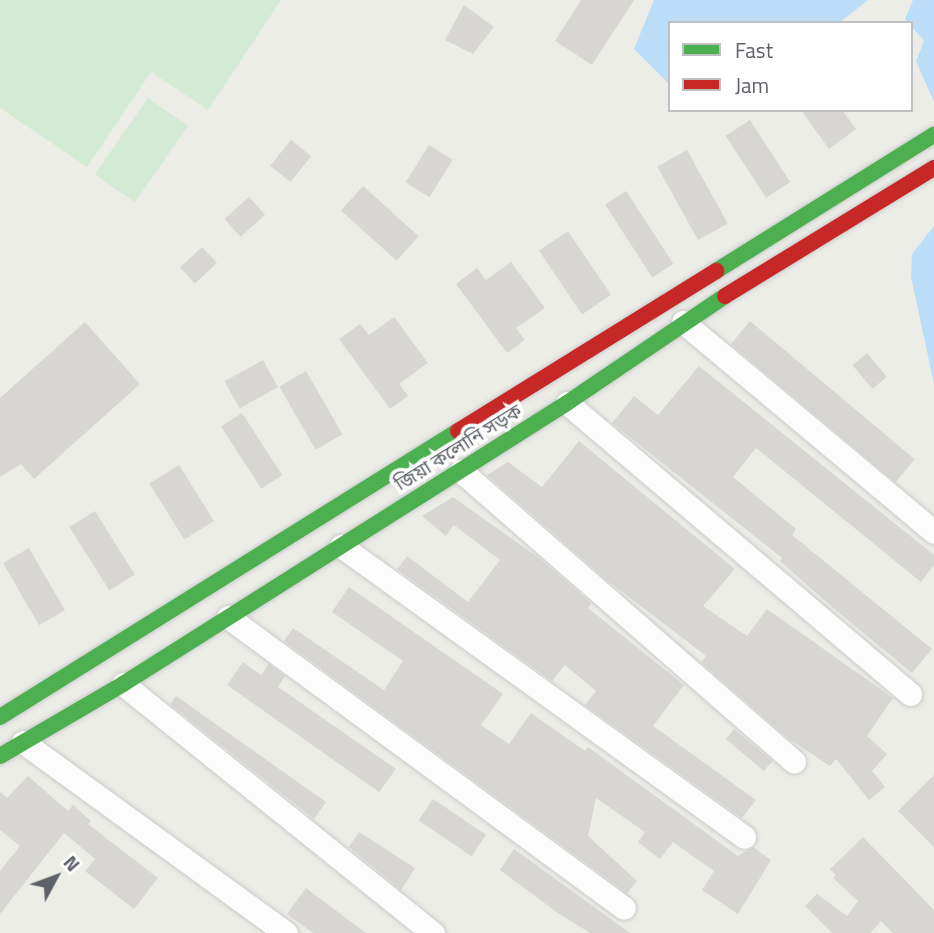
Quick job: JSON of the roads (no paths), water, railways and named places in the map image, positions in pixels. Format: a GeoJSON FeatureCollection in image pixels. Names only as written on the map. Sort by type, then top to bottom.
{"type":"FeatureCollection","features":[{"type":"Feature","properties":{"kind":"main road","name":"জিয়া কলোনি সড়ক"},"geometry":{"type":"LineString","coordinates":[[0,717],[934,135]]}},
{"type":"Feature","properties":{"kind":"main road","name":"জিয়া কলোনি সড়ক"},"geometry":{"type":"LineString","coordinates":[[0,757],[123,684],[461,471],[567,403],[683,322],[934,168]]}},
{"type":"Feature","properties":{"kind":"street"},"geometry":{"type":"LineString","coordinates":[[683,322],[934,532]]}},
{"type":"Feature","properties":{"kind":"street"},"geometry":{"type":"LineString","coordinates":[[567,403],[910,694]]}},
{"type":"Feature","properties":{"kind":"street"},"geometry":{"type":"LineString","coordinates":[[461,471],[794,762]]}},
{"type":"Feature","properties":{"kind":"street"},"geometry":{"type":"LineString","coordinates":[[341,546],[744,837]]}},
{"type":"Feature","properties":{"kind":"street"},"geometry":{"type":"LineString","coordinates":[[228,617],[624,908]]}},
{"type":"Feature","properties":{"kind":"street"},"geometry":{"type":"LineString","coordinates":[[123,684],[433,933]]}},
{"type":"Feature","properties":{"kind":"street"},"geometry":{"type":"LineString","coordinates":[[23,742],[286,933]]}},
{"type":"Feature","properties":{"kind":"water"},"geometry":{"type":"Polygon","coordinates":[[[654,0],[868,0],[842,21],[668,21],[668,83],[634,49],[654,0]]]}},
{"type":"Feature","properties":{"kind":"water"},"geometry":{"type":"Polygon","coordinates":[[[913,0],[934,0],[934,102],[916,61],[924,41],[913,28],[913,21],[905,19],[913,0]]]}},
{"type":"Feature","properties":{"kind":"water"},"geometry":{"type":"Polygon","coordinates":[[[934,226],[934,384],[911,277],[912,254],[934,226]]]}}]}
